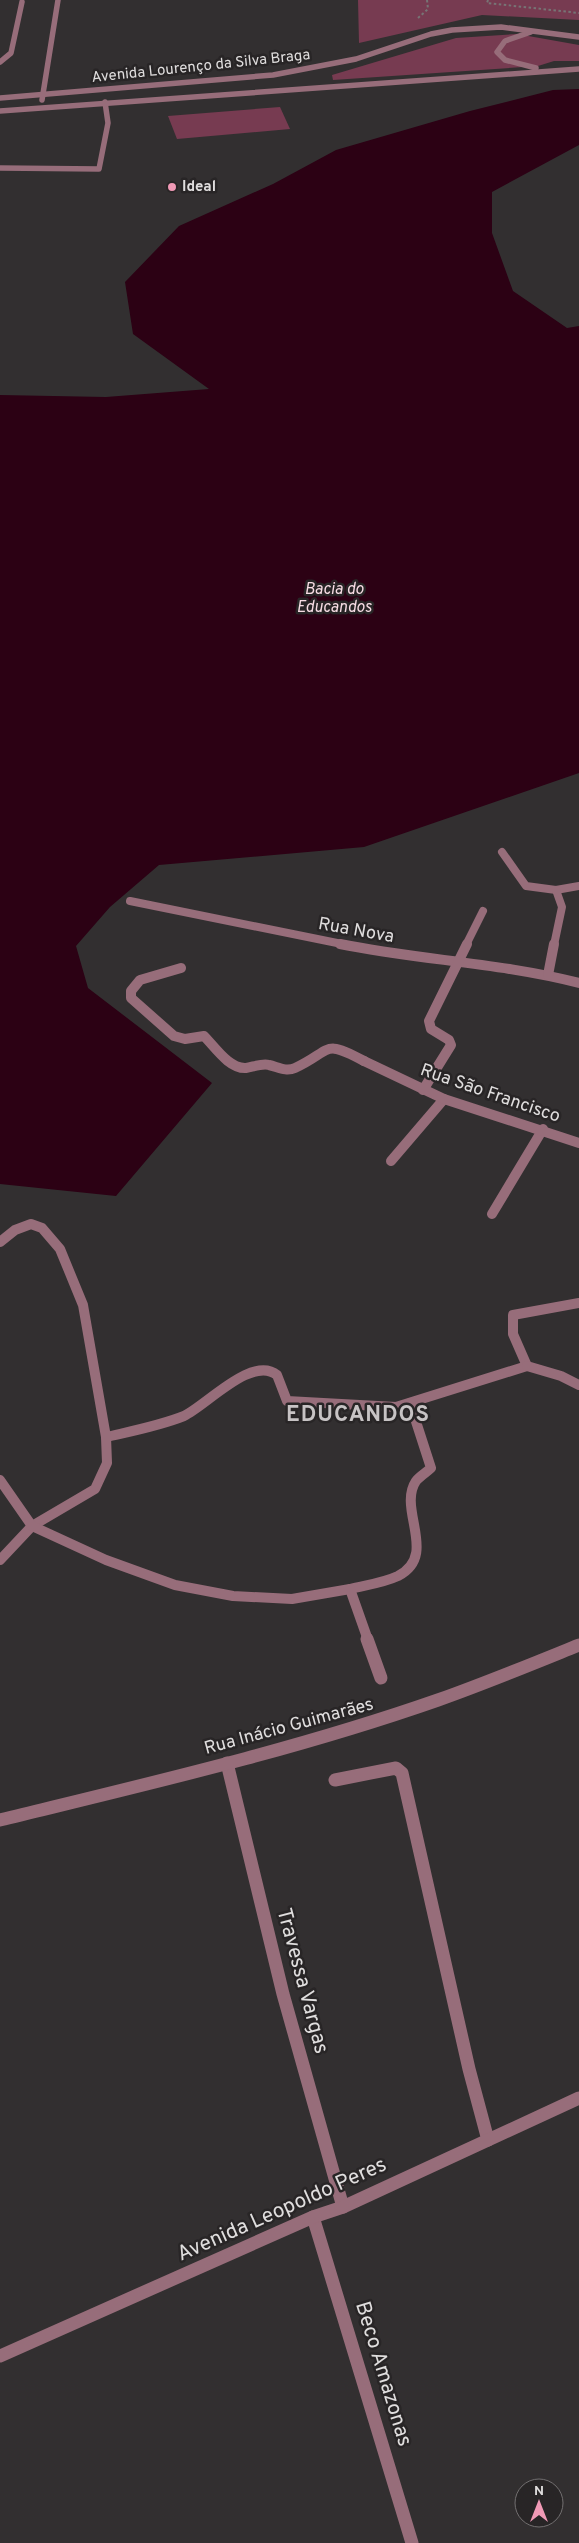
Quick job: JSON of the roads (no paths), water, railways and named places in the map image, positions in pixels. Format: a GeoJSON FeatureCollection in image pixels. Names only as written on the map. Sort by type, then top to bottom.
{"type":"FeatureCollection","features":[{"type":"Feature","properties":{"kind":"street"},"geometry":{"type":"LineString","coordinates":[[42,107],[42,94],[58,0]]}},
{"type":"Feature","properties":{"kind":"street"},"geometry":{"type":"LineString","coordinates":[[0,62],[11,53],[22,2]]}},
{"type":"Feature","properties":{"kind":"street","name":"Avenida Lourenço da Silva Braga"},"geometry":{"type":"LineString","coordinates":[[0,98],[297,72],[356,59],[452,30],[501,27],[537,30],[579,37]]}},
{"type":"Feature","properties":{"kind":"street"},"geometry":{"type":"LineString","coordinates":[[537,30],[505,41],[496,52],[505,60],[517,64],[555,70]]}},
{"type":"Feature","properties":{"kind":"street","name":"Avenida Lourenço da Silva Braga"},"geometry":{"type":"LineString","coordinates":[[0,111],[579,69]]}},
{"type":"Feature","properties":{"kind":"street"},"geometry":{"type":"LineString","coordinates":[[0,168],[100,169],[108,123],[105,102]]}},
{"type":"Feature","properties":{"kind":"street"},"geometry":{"type":"LineString","coordinates":[[502,852],[526,886],[556,890],[579,886]]}},
{"type":"Feature","properties":{"kind":"street"},"geometry":{"type":"LineString","coordinates":[[548,975],[562,907],[556,890]]}},
{"type":"Feature","properties":{"kind":"street","name":"Rua Nova"},"geometry":{"type":"LineString","coordinates":[[130,901],[298,937],[459,964],[548,975],[579,983]]}},
{"type":"Feature","properties":{"kind":"street"},"geometry":{"type":"LineString","coordinates":[[423,1090],[450,1048],[449,1040],[433,1031],[429,1025],[483,911]]}},
{"type":"Feature","properties":{"kind":"street","name":"Rua São Francisco"},"geometry":{"type":"LineString","coordinates":[[182,968],[138,981],[132,986],[131,998],[174,1036],[185,1039],[198,1036],[205,1037],[231,1064],[242,1068],[267,1064],[281,1068],[293,1068],[329,1048],[341,1048],[444,1099],[579,1143]]}},
{"type":"Feature","properties":{"kind":"street"},"geometry":{"type":"LineString","coordinates":[[391,1161],[444,1099]]}},
{"type":"Feature","properties":{"kind":"street"},"geometry":{"type":"LineString","coordinates":[[492,1214],[543,1130]]}},
{"type":"Feature","properties":{"kind":"street"},"geometry":{"type":"LineString","coordinates":[[0,1242],[15,1230],[31,1224],[42,1228],[60,1249],[83,1305],[106,1437],[108,1463],[96,1490],[32,1526],[11,1546],[0,1560]]}},
{"type":"Feature","properties":{"kind":"street"},"geometry":{"type":"LineString","coordinates":[[526,1366],[515,1338],[512,1324],[514,1316],[518,1313],[579,1303]]}},
{"type":"Feature","properties":{"kind":"street"},"geometry":{"type":"LineString","coordinates":[[106,1437],[189,1414],[248,1374],[260,1369],[276,1374],[281,1379],[287,1401],[385,1408],[410,1403],[526,1366],[561,1376],[579,1385]]}},
{"type":"Feature","properties":{"kind":"street"},"geometry":{"type":"LineString","coordinates":[[0,1480],[32,1526],[106,1560],[166,1582],[234,1596],[292,1599],[350,1589],[392,1578],[409,1570],[415,1562],[417,1554],[412,1496],[416,1481],[431,1468],[410,1403]]}},
{"type":"Feature","properties":{"kind":"street"},"geometry":{"type":"LineString","coordinates":[[350,1589],[381,1678]]}},
{"type":"Feature","properties":{"kind":"street","name":"Rua Inácio Guimarães"},"geometry":{"type":"LineString","coordinates":[[0,1820],[227,1763],[394,1716],[508,1676],[579,1645]]}},
{"type":"Feature","properties":{"kind":"street","name":"Travessa Vargas"},"geometry":{"type":"LineString","coordinates":[[227,1763],[283,1994],[343,2207]]}},
{"type":"Feature","properties":{"kind":"street"},"geometry":{"type":"LineString","coordinates":[[335,1780],[396,1768],[402,1773],[469,2069],[488,2140]]}},
{"type":"Feature","properties":{"kind":"street","name":"Avenida Leopoldo Peres"},"geometry":{"type":"LineString","coordinates":[[0,2356],[313,2217],[343,2207],[579,2098]]}},
{"type":"Feature","properties":{"kind":"street","name":"Beco Amazonas"},"geometry":{"type":"LineString","coordinates":[[313,2217],[412,2543]]}},
{"type":"Feature","properties":{"kind":"water","name":"Bacia do Educandos"},"geometry":{"type":"Polygon","coordinates":[[[579,89],[579,145],[492,192],[492,233],[513,291],[567,328],[579,326],[579,773],[364,847],[159,865],[110,907],[76,946],[88,988],[212,1083],[116,1196],[0,1184],[0,395],[106,397],[209,389],[133,334],[125,282],[179,226],[273,184],[336,150],[470,111],[553,90],[579,89]]]}},
{"type":"Feature","properties":{"kind":"place","name":"Ideal"},"geometry":{"type":"Point","coordinates":[172,187]}},
{"type":"Feature","properties":{"kind":"district","name":"EDUCANDOS"},"geometry":{"type":"Point","coordinates":[358,1415]}}]}
